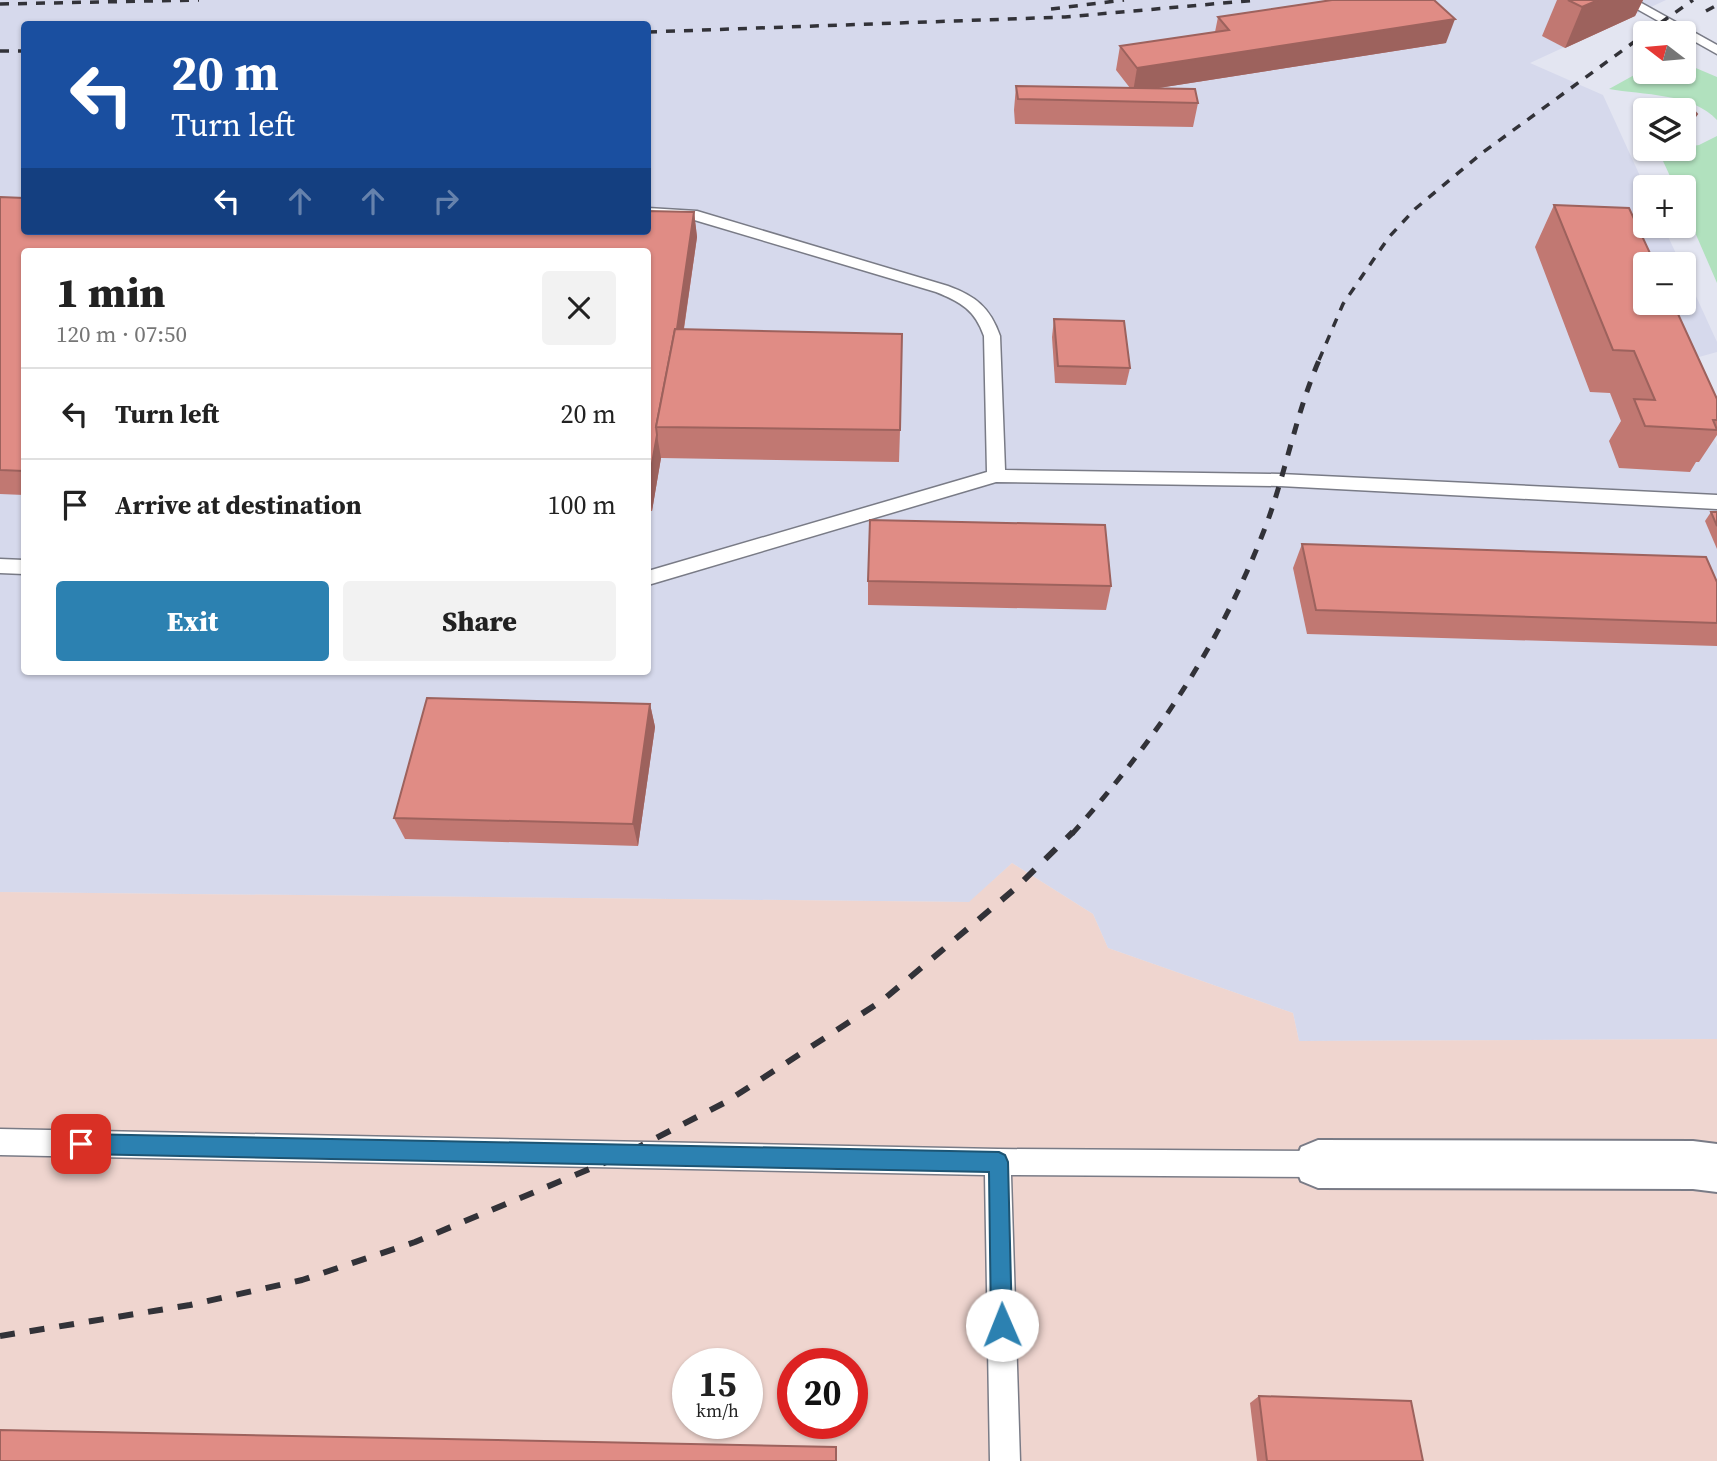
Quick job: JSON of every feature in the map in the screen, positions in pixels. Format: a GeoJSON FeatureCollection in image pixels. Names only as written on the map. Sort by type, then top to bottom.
{"type":"FeatureCollection","features":[{"type":"Feature","properties":{"kind":"street"},"geometry":{"type":"LineString","coordinates":[[1318,1164],[1693,1165],[1717,1168]]}},
{"type":"Feature","properties":{"kind":"lane"},"geometry":{"type":"LineString","coordinates":[[1627,0],[1717,50]]}},
{"type":"Feature","properties":{"kind":"lane"},"geometry":{"type":"LineString","coordinates":[[651,213],[692,214],[942,289],[970,300],[985,314],[992,336],[996,476]]}},
{"type":"Feature","properties":{"kind":"lane"},"geometry":{"type":"LineString","coordinates":[[651,577],[996,476],[1280,481],[1717,502]]}},
{"type":"Feature","properties":{"kind":"lane"},"geometry":{"type":"LineString","coordinates":[[0,566],[21,567]]}},
{"type":"Feature","properties":{"kind":"lane"},"geometry":{"type":"LineString","coordinates":[[0,1142],[999,1162],[1318,1164]]}},
{"type":"Feature","properties":{"kind":"lane"},"geometry":{"type":"LineString","coordinates":[[999,1162],[1004,1461]]}},
{"type":"Feature","properties":{"kind":"shaded area"},"geometry":{"type":"Polygon","coordinates":[[[0,0],[1666,0],[1530,63],[1603,95],[1640,175],[1633,175],[1633,238],[1669,238],[1675,252],[1633,252],[1633,315],[1696,315],[1696,296],[1717,342],[1717,352],[1681,362],[1717,445],[1717,1039],[1299,1041],[1293,1013],[1108,948],[1093,914],[1012,863],[970,902],[0,892],[0,0]]]}},
{"type":"Feature","properties":{"kind":"shaded area"},"geometry":{"type":"Polygon","coordinates":[[[1012,863],[1093,914],[1108,948],[1293,1013],[1299,1041],[1717,1039],[1717,1461],[0,1461],[0,892],[969,902],[1012,863]]]}},
{"type":"Feature","properties":{"kind":"green space"},"geometry":{"type":"Polygon","coordinates":[[[1696,68],[1717,77],[1717,120],[1696,106],[1696,98],[1671,98],[1609,89],[1633,76],[1633,84],[1696,84],[1696,68]]]}},
{"type":"Feature","properties":{"kind":"green space"},"geometry":{"type":"Polygon","coordinates":[[[1717,136],[1717,283],[1696,235],[1696,175],[1669,175],[1663,161],[1696,161],[1696,145],[1717,136]]]}},
{"type":"Feature","properties":{"kind":"building"},"geometry":{"type":"Polygon","coordinates":[[[1332,0],[1434,0],[1455,19],[1137,68],[1120,46],[1229,30],[1218,17],[1332,0]]]}},
{"type":"Feature","properties":{"kind":"building"},"geometry":{"type":"Polygon","coordinates":[[[1568,0],[1598,0],[1582,7],[1568,0]]]}},
{"type":"Feature","properties":{"kind":"building"},"geometry":{"type":"Polygon","coordinates":[[[1016,86],[1195,89],[1198,103],[1018,99],[1016,86]]]}},
{"type":"Feature","properties":{"kind":"building"},"geometry":{"type":"Polygon","coordinates":[[[0,197],[21,198],[21,235],[651,235],[651,211],[694,212],[677,329],[656,427],[651,469],[651,248],[21,248],[21,471],[0,470],[0,197]]]}},
{"type":"Feature","properties":{"kind":"building"},"geometry":{"type":"Polygon","coordinates":[[[1554,205],[1629,208],[1633,217],[1633,238],[1643,238],[1649,252],[1633,252],[1633,315],[1678,315],[1717,399],[1717,420],[1713,420],[1717,430],[1645,426],[1634,399],[1655,400],[1634,351],[1613,350],[1554,205]]]}},
{"type":"Feature","properties":{"kind":"building"},"geometry":{"type":"Polygon","coordinates":[[[1054,319],[1124,321],[1130,368],[1058,366],[1054,319]]]}},
{"type":"Feature","properties":{"kind":"building"},"geometry":{"type":"Polygon","coordinates":[[[675,329],[902,334],[900,430],[656,427],[675,329]]]}},
{"type":"Feature","properties":{"kind":"building"},"geometry":{"type":"Polygon","coordinates":[[[1711,512],[1717,512],[1717,526],[1711,512]]]}},
{"type":"Feature","properties":{"kind":"building"},"geometry":{"type":"Polygon","coordinates":[[[870,520],[1105,525],[1111,586],[868,581],[870,520]]]}},
{"type":"Feature","properties":{"kind":"building"},"geometry":{"type":"Polygon","coordinates":[[[1302,544],[1706,557],[1717,582],[1717,623],[1316,610],[1302,544]]]}},
{"type":"Feature","properties":{"kind":"building"},"geometry":{"type":"Polygon","coordinates":[[[427,698],[650,704],[633,824],[394,818],[427,698]]]}},
{"type":"Feature","properties":{"kind":"building"},"geometry":{"type":"Polygon","coordinates":[[[1259,1396],[1411,1401],[1423,1461],[1267,1461],[1259,1396]]]}},
{"type":"Feature","properties":{"kind":"building"},"geometry":{"type":"Polygon","coordinates":[[[0,1430],[836,1447],[836,1461],[0,1461],[0,1430]]]}},
{"type":"Feature","properties":{"kind":"railway"},"geometry":{"type":"LineString","coordinates":[[0,4],[199,0]]}},
{"type":"Feature","properties":{"kind":"railway"},"geometry":{"type":"LineString","coordinates":[[1051,9],[1124,0]]}},
{"type":"Feature","properties":{"kind":"railway"},"geometry":{"type":"LineString","coordinates":[[651,32],[1065,17],[1258,0]]}},
{"type":"Feature","properties":{"kind":"railway"},"geometry":{"type":"LineString","coordinates":[[1663,21],[1693,0]]}},
{"type":"Feature","properties":{"kind":"railway"},"geometry":{"type":"LineString","coordinates":[[1706,11],[1717,5]]}},
{"type":"Feature","properties":{"kind":"railway"},"geometry":{"type":"LineString","coordinates":[[1319,360],[1343,304],[1389,237],[1415,209],[1482,153],[1633,43]]}},
{"type":"Feature","properties":{"kind":"railway"},"geometry":{"type":"LineString","coordinates":[[0,51],[21,51]]}},
{"type":"Feature","properties":{"kind":"railway"},"geometry":{"type":"LineString","coordinates":[[1072,834],[1160,725],[1209,647],[1230,607],[1268,520],[1320,358]]}},
{"type":"Feature","properties":{"kind":"railway"},"geometry":{"type":"LineString","coordinates":[[0,1336],[190,1305],[302,1280],[415,1242],[623,1155],[726,1102],[883,1000],[1017,887],[1073,832]]}},
{"type":"Feature","properties":{"kind":"route"},"geometry":{"type":"LineString","coordinates":[[81,1144],[999,1162],[1002,1325]]}}]}
